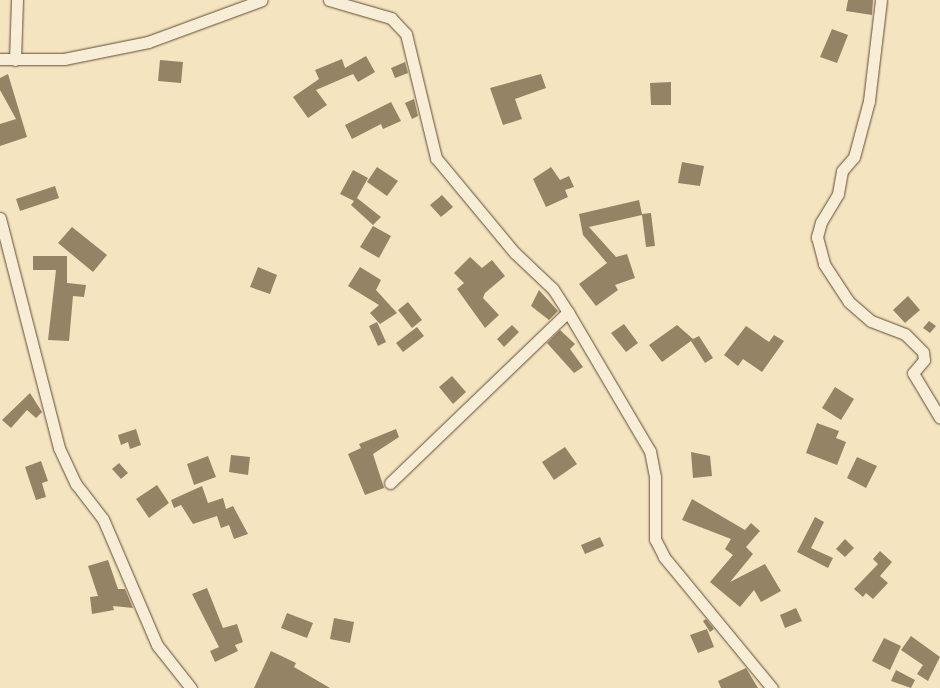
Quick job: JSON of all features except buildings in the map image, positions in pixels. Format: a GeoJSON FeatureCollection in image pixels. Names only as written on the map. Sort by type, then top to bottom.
{"type":"FeatureCollection","features":[{"type":"Feature","properties":{"kind":"street"},"geometry":{"type":"LineString","coordinates":[[15,60],[17,0]]}},
{"type":"Feature","properties":{"kind":"street"},"geometry":{"type":"LineString","coordinates":[[0,59],[64,59],[148,42],[262,0]]}},
{"type":"Feature","properties":{"kind":"street"},"geometry":{"type":"LineString","coordinates":[[329,0],[391,18],[406,34],[436,158],[514,253],[553,289],[568,312],[650,451],[655,477],[655,539],[664,557],[772,688]]}},
{"type":"Feature","properties":{"kind":"street"},"geometry":{"type":"LineString","coordinates":[[881,0],[880,36],[864,120],[854,157],[842,171],[838,194],[821,222],[817,237],[824,264],[849,302],[871,321],[905,334],[923,352],[924,360],[913,373],[940,418]]}},
{"type":"Feature","properties":{"kind":"street"},"geometry":{"type":"LineString","coordinates":[[0,218],[59,448],[76,484],[103,519],[157,645],[190,688]]}},
{"type":"Feature","properties":{"kind":"street"},"geometry":{"type":"LineString","coordinates":[[390,483],[568,312]]}}]}
